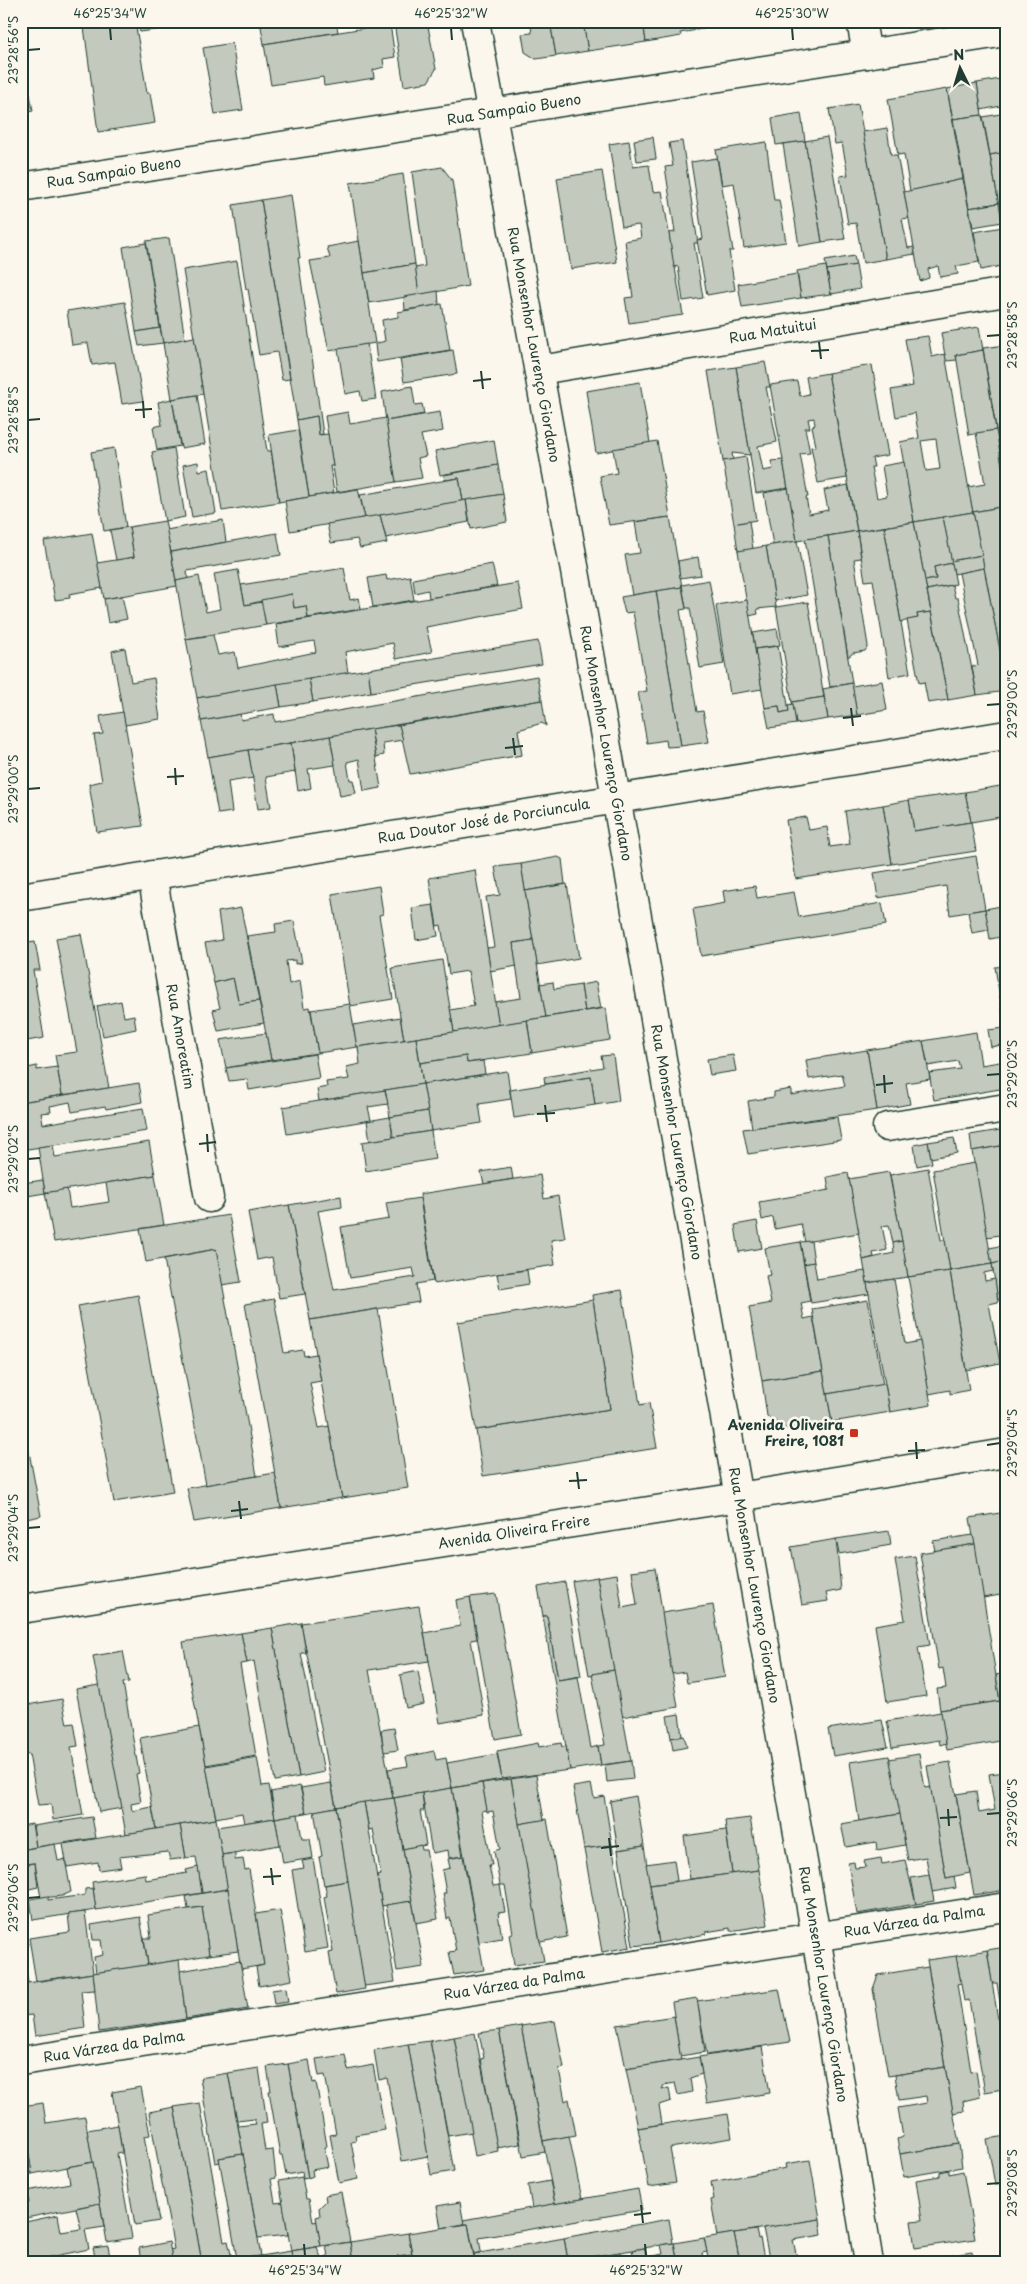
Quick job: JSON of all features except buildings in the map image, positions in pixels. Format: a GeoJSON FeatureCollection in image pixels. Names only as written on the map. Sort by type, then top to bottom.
{"type":"FeatureCollection","features":[{"type":"Feature","properties":{"kind":"street","name":"Rua Monsenhor Lourenço Giordano"},"geometry":{"type":"LineString","coordinates":[[475,21],[540,370],[739,1497],[816,1936],[869,2263]]}},
{"type":"Feature","properties":{"kind":"street"},"geometry":{"type":"LineString","coordinates":[[861,21],[867,54]]}},
{"type":"Feature","properties":{"kind":"street","name":"Rua Sampaio Bueno"},"geometry":{"type":"LineString","coordinates":[[21,187],[1006,32]]}},
{"type":"Feature","properties":{"kind":"street","name":"Rua Matuitui"},"geometry":{"type":"LineString","coordinates":[[540,370],[1006,292]]}},
{"type":"Feature","properties":{"kind":"street","name":"Rua Doutor José de Porciuncula"},"geometry":{"type":"LineString","coordinates":[[21,897],[1006,735]]}},
{"type":"Feature","properties":{"kind":"street","name":"Rua Amoreatim"},"geometry":{"type":"LineString","coordinates":[[152,875],[209,1198]]}},
{"type":"Feature","properties":{"kind":"street"},"geometry":{"type":"LineString","coordinates":[[887,1127],[1006,1108]]}},
{"type":"Feature","properties":{"kind":"street","name":"Avenida Oliveira Freire"},"geometry":{"type":"LineString","coordinates":[[21,1609],[739,1497],[1006,1453]]}},
{"type":"Feature","properties":{"kind":"street","name":"Rua Várzea da Palma"},"geometry":{"type":"LineString","coordinates":[[21,2062],[1006,1907]]}},
{"type":"Feature","properties":{"kind":"place","name":"Avenida Oliveira Freire, 1081"},"geometry":{"type":"Point","coordinates":[854,1433]}}]}
